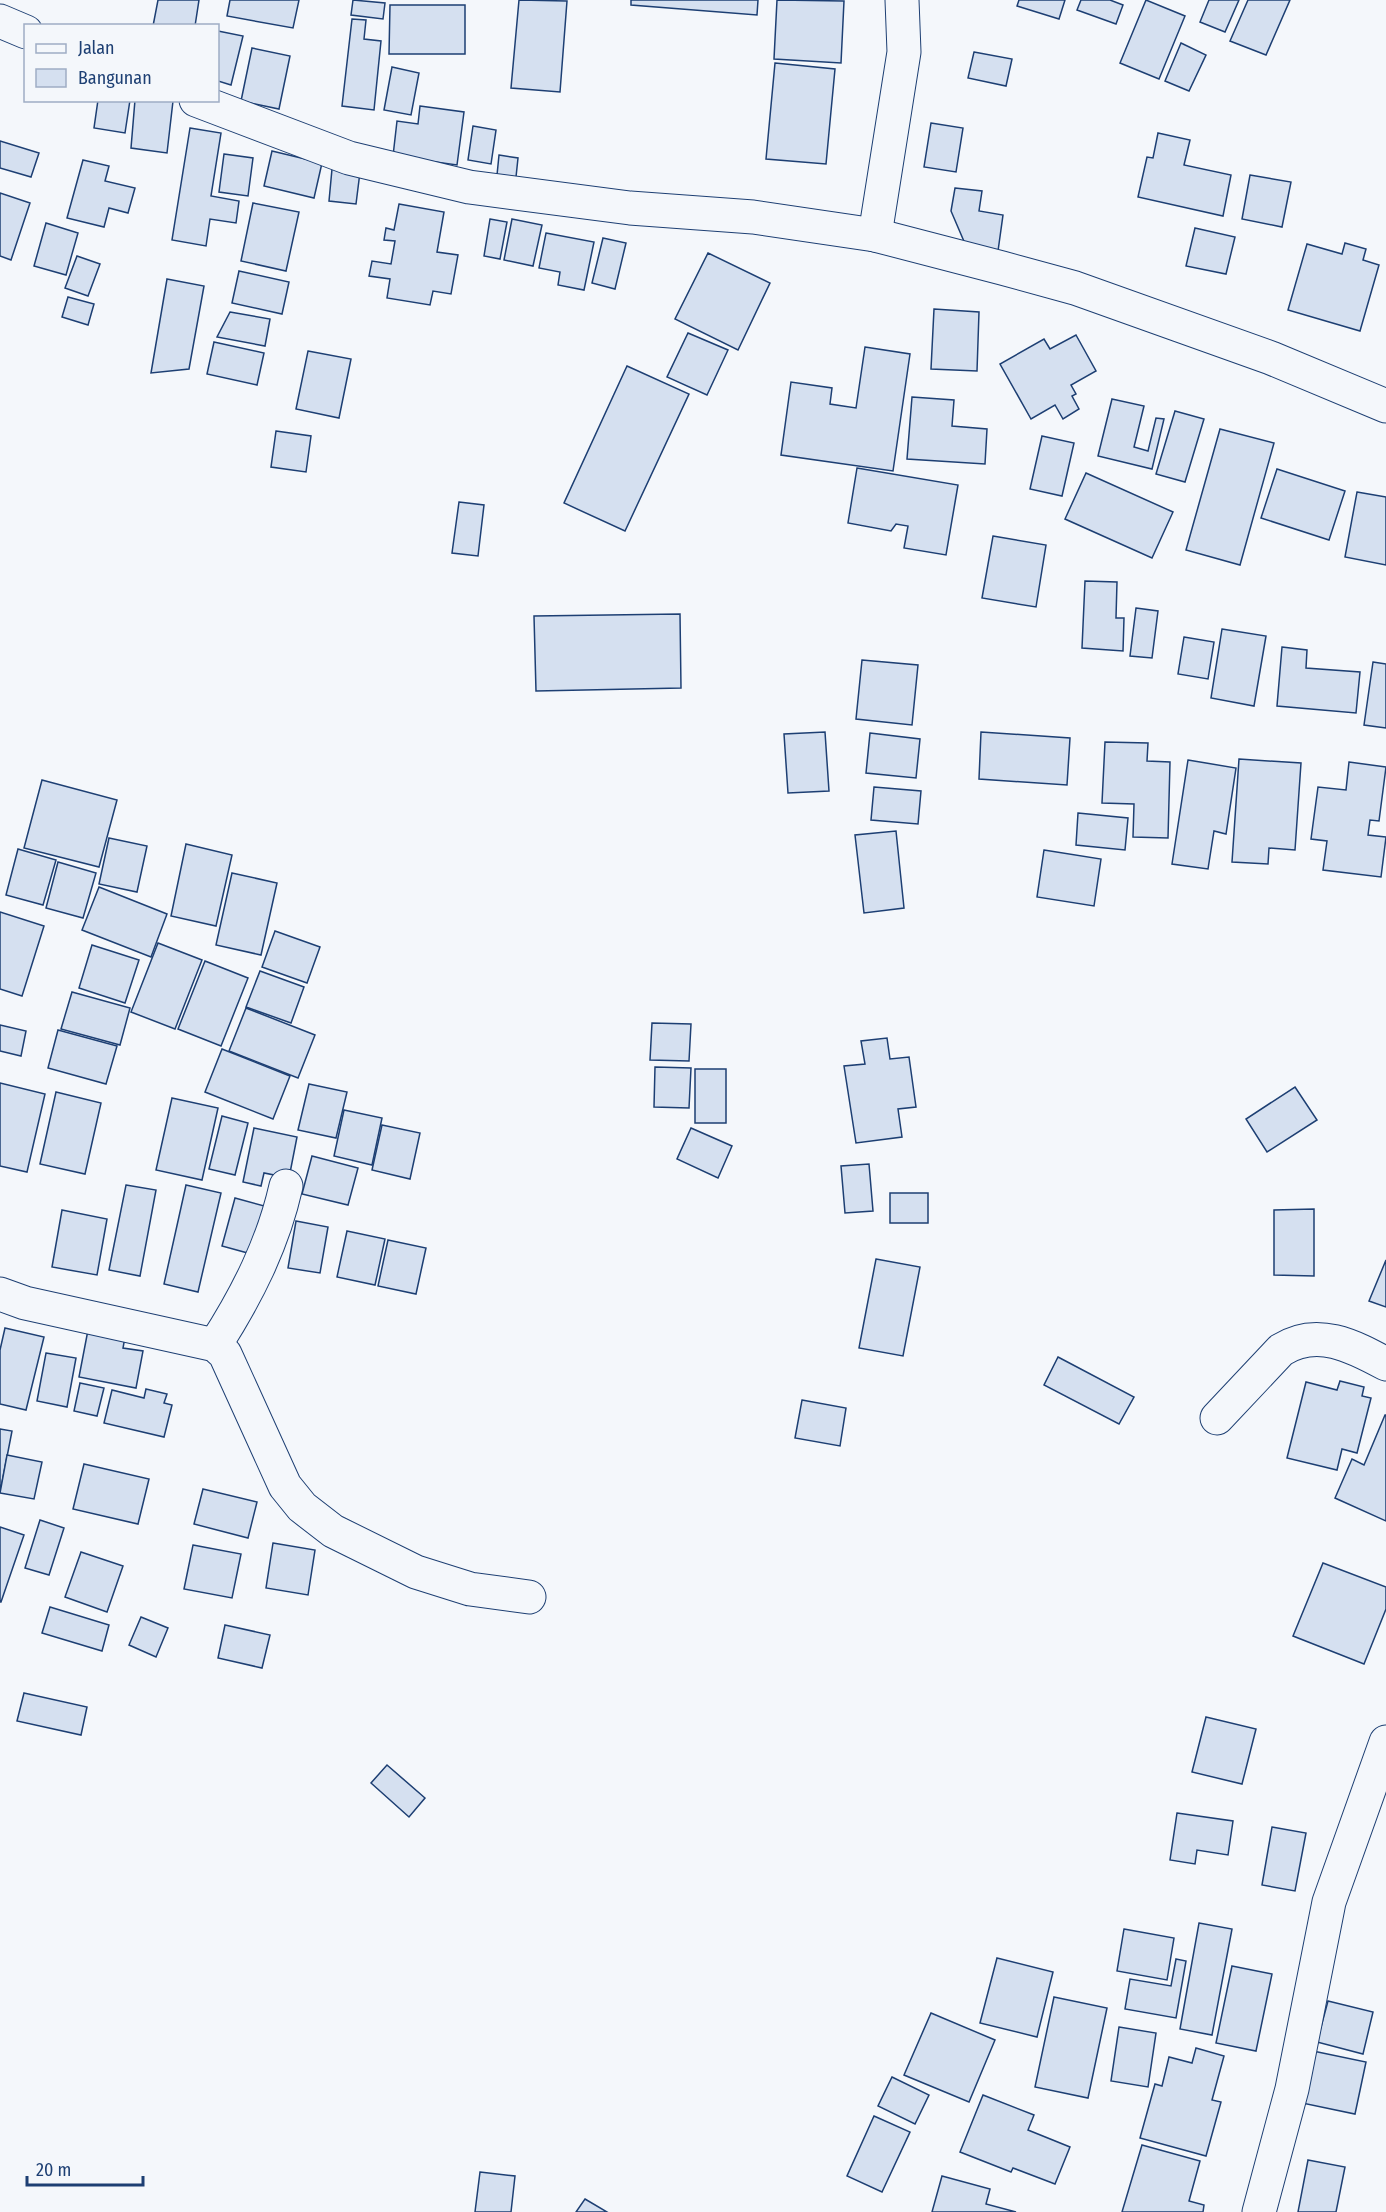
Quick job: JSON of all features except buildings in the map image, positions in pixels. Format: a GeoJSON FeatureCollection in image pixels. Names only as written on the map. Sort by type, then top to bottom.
{"type":"FeatureCollection","features":[{"type":"Feature","properties":{"kind":"street"},"geometry":{"type":"LineString","coordinates":[[875,236],[904,52],[902,0]]}},
{"type":"Feature","properties":{"kind":"street"},"geometry":{"type":"LineString","coordinates":[[0,21],[24,31]]}},
{"type":"Feature","properties":{"kind":"street"},"geometry":{"type":"LineString","coordinates":[[201,102],[349,158],[469,187],[630,208],[753,217],[875,236],[1075,288],[1282,362],[1386,406]]}},
{"type":"Feature","properties":{"kind":"street"},"geometry":{"type":"LineString","coordinates":[[215,1345],[241,1304],[264,1255],[278,1220],[286,1186]]}},
{"type":"Feature","properties":{"kind":"street"},"geometry":{"type":"LineString","coordinates":[[0,1294],[25,1304],[215,1345],[225,1354],[285,1486],[302,1507],[333,1531],[416,1572],[470,1589],[529,1597]]}},
{"type":"Feature","properties":{"kind":"street"},"geometry":{"type":"LineString","coordinates":[[1217,1418],[1281,1350],[1292,1343],[1307,1340],[1338,1341],[1386,1364]]}},
{"type":"Feature","properties":{"kind":"street"},"geometry":{"type":"LineString","coordinates":[[1259,2212],[1292,2089],[1329,1902],[1386,1742]]}}]}
